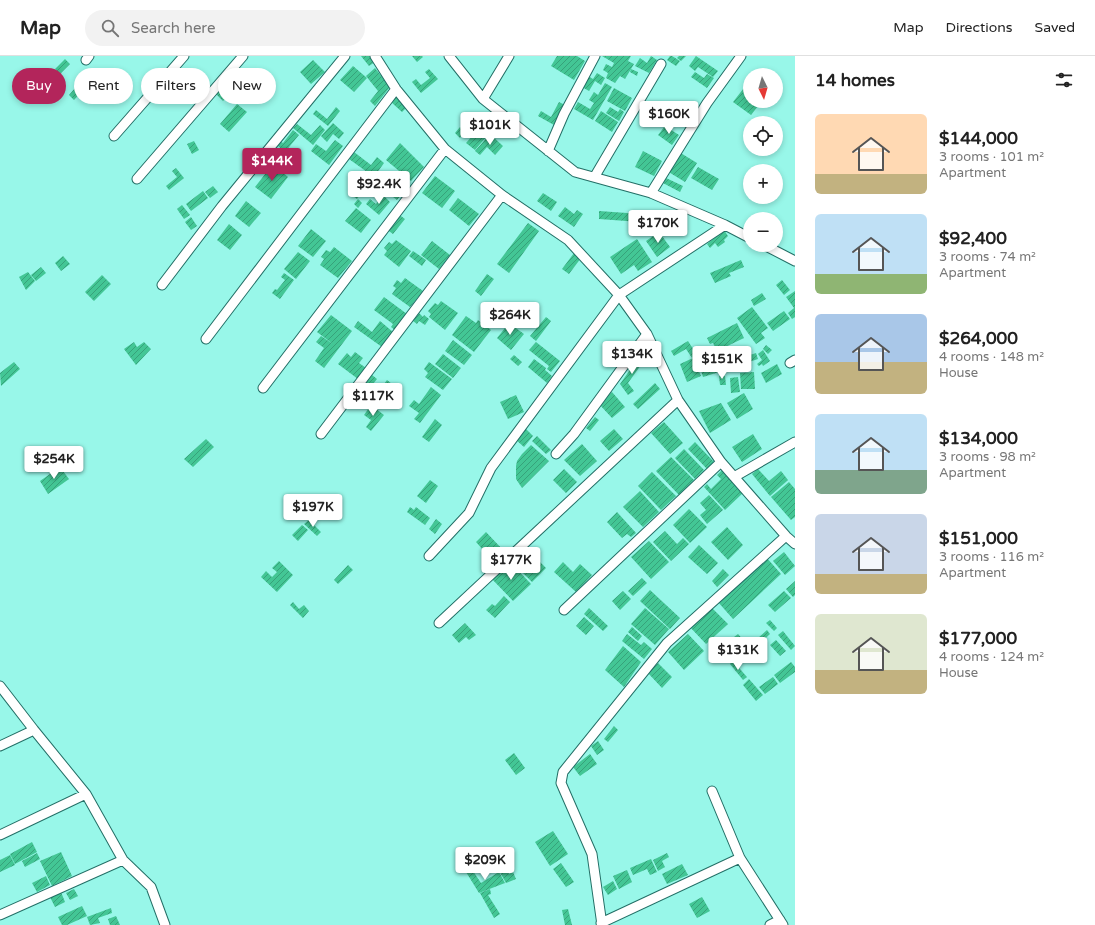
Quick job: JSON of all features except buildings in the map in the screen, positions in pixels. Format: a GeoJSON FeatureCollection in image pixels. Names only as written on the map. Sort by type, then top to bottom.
{"type":"FeatureCollection","features":[{"type":"Feature","properties":{"kind":"street"},"geometry":{"type":"LineString","coordinates":[[114,136],[184,56]]}},
{"type":"Feature","properties":{"kind":"street"},"geometry":{"type":"LineString","coordinates":[[137,178],[243,56]]}},
{"type":"Feature","properties":{"kind":"street"},"geometry":{"type":"LineString","coordinates":[[162,285],[222,206],[345,56]]}},
{"type":"Feature","properties":{"kind":"street"},"geometry":{"type":"LineString","coordinates":[[375,56],[396,89],[445,149],[502,195],[568,240],[619,295],[646,334],[678,400],[721,462],[786,536],[795,544]]}},
{"type":"Feature","properties":{"kind":"street"},"geometry":{"type":"LineString","coordinates":[[449,56],[483,99],[575,172],[595,176],[651,193],[743,234]]}},
{"type":"Feature","properties":{"kind":"street"},"geometry":{"type":"LineString","coordinates":[[483,99],[509,56]]}},
{"type":"Feature","properties":{"kind":"street"},"geometry":{"type":"LineString","coordinates":[[548,151],[564,114],[595,56]]}},
{"type":"Feature","properties":{"kind":"street"},"geometry":{"type":"LineString","coordinates":[[651,193],[707,103],[741,56]]}},
{"type":"Feature","properties":{"kind":"street"},"geometry":{"type":"LineString","coordinates":[[595,176],[661,64]]}},
{"type":"Feature","properties":{"kind":"street"},"geometry":{"type":"LineString","coordinates":[[206,338],[396,89]]}},
{"type":"Feature","properties":{"kind":"street"},"geometry":{"type":"LineString","coordinates":[[263,388],[445,149]]}},
{"type":"Feature","properties":{"kind":"street"},"geometry":{"type":"LineString","coordinates":[[321,434],[502,195]]}},
{"type":"Feature","properties":{"kind":"street"},"geometry":{"type":"LineString","coordinates":[[429,556],[469,513],[491,468],[619,295],[725,225]]}},
{"type":"Feature","properties":{"kind":"street"},"geometry":{"type":"LineString","coordinates":[[778,252],[795,261]]}},
{"type":"Feature","properties":{"kind":"street"},"geometry":{"type":"LineString","coordinates":[[556,454],[574,434],[646,334]]}},
{"type":"Feature","properties":{"kind":"street"},"geometry":{"type":"LineString","coordinates":[[439,623],[678,400]]}},
{"type":"Feature","properties":{"kind":"street"},"geometry":{"type":"LineString","coordinates":[[734,477],[795,442]]}},
{"type":"Feature","properties":{"kind":"street"},"geometry":{"type":"LineString","coordinates":[[564,610],[721,462]]}},
{"type":"Feature","properties":{"kind":"street"},"geometry":{"type":"LineString","coordinates":[[740,858],[602,924],[592,854],[561,783],[563,772],[667,643],[786,536]]}},
{"type":"Feature","properties":{"kind":"street"},"geometry":{"type":"LineString","coordinates":[[0,686],[86,794],[123,860],[151,887],[165,925]]}},
{"type":"Feature","properties":{"kind":"street"},"geometry":{"type":"LineString","coordinates":[[0,746],[34,730]]}},
{"type":"Feature","properties":{"kind":"street"},"geometry":{"type":"LineString","coordinates":[[712,791],[740,858],[781,922],[770,925]]}},
{"type":"Feature","properties":{"kind":"street"},"geometry":{"type":"LineString","coordinates":[[0,835],[86,794]]}},
{"type":"Feature","properties":{"kind":"street"},"geometry":{"type":"LineString","coordinates":[[0,915],[123,860]]}}]}
